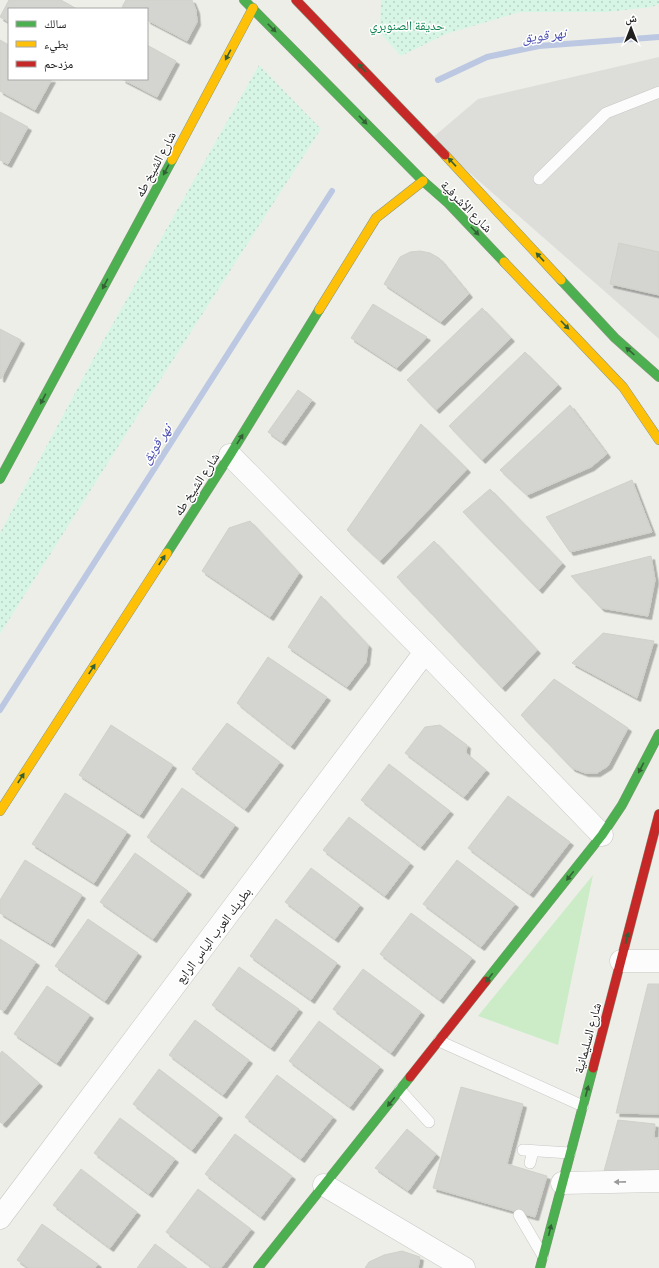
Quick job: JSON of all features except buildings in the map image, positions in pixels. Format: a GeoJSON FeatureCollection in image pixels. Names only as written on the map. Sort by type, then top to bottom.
{"type":"FeatureCollection","features":[{"type":"Feature","properties":{"kind":"main road","name":"شارع الأشرفية"},"geometry":{"type":"LineString","coordinates":[[244,0],[423,181],[448,203],[623,387],[659,440]]}},
{"type":"Feature","properties":{"kind":"main road","name":"شارع الأشرفية"},"geometry":{"type":"LineString","coordinates":[[296,0],[447,157],[615,338],[659,377]]}},
{"type":"Feature","properties":{"kind":"main road","name":"شارع الشيخ طه"},"geometry":{"type":"LineString","coordinates":[[0,479],[253,8]]}},
{"type":"Feature","properties":{"kind":"main road","name":"شارع الشيخ طه"},"geometry":{"type":"LineString","coordinates":[[0,811],[230,455],[376,218],[423,181]]}},
{"type":"Feature","properties":{"kind":"main road"},"geometry":{"type":"LineString","coordinates":[[258,1268],[602,835],[622,805],[659,734]]}},
{"type":"Feature","properties":{"kind":"main road","name":"شارع السليمانية"},"geometry":{"type":"LineString","coordinates":[[540,1268],[659,814]]}},
{"type":"Feature","properties":{"kind":"street"},"geometry":{"type":"LineString","coordinates":[[230,455],[425,652],[602,835]]}},
{"type":"Feature","properties":{"kind":"street","name":"بطريك العرب الياس الرابع"},"geometry":{"type":"LineString","coordinates":[[0,1218],[425,652]]}},
{"type":"Feature","properties":{"kind":"street"},"geometry":{"type":"LineString","coordinates":[[621,961],[659,961]]}},
{"type":"Feature","properties":{"kind":"street"},"geometry":{"type":"LineString","coordinates":[[562,1183],[659,1181]]}},
{"type":"Feature","properties":{"kind":"street"},"geometry":{"type":"LineString","coordinates":[[324,1185],[464,1268]]}},
{"type":"Feature","properties":{"kind":"lane"},"geometry":{"type":"LineString","coordinates":[[539,179],[606,113],[659,92]]}},
{"type":"Feature","properties":{"kind":"lane"},"geometry":{"type":"LineString","coordinates":[[439,1041],[583,1106]]}},
{"type":"Feature","properties":{"kind":"lane"},"geometry":{"type":"LineString","coordinates":[[400,1090],[429,1122]]}},
{"type":"Feature","properties":{"kind":"lane"},"geometry":{"type":"LineString","coordinates":[[530,1163],[528,1151],[570,1153]]}},
{"type":"Feature","properties":{"kind":"lane"},"geometry":{"type":"LineString","coordinates":[[518,1215],[543,1256]]}},
{"type":"Feature","properties":{"kind":"shaded area"},"geometry":{"type":"Polygon","coordinates":[[[659,57],[659,339],[431,139],[478,99],[659,57]]]}},
{"type":"Feature","properties":{"kind":"green space","name":"حديقة الصنوبري"},"geometry":{"type":"Polygon","coordinates":[[[381,0],[659,0],[659,4],[652,7],[607,12],[520,12],[446,34],[401,56],[380,33],[381,0]]]}},
{"type":"Feature","properties":{"kind":"green space"},"geometry":{"type":"Polygon","coordinates":[[[259,65],[321,129],[0,634],[0,533],[98,350],[259,65]]]}},
{"type":"Feature","properties":{"kind":"green space"},"geometry":{"type":"Polygon","coordinates":[[[593,875],[558,1045],[478,1016],[593,875]]]}},
{"type":"Feature","properties":{"kind":"waterway","name":"نهر قويق"},"geometry":{"type":"LineString","coordinates":[[438,80],[487,57],[539,46],[659,37]]}},
{"type":"Feature","properties":{"kind":"waterway","name":"نهر قويق"},"geometry":{"type":"LineString","coordinates":[[0,710],[332,191]]}},
{"type":"Feature","properties":{"kind":"traffic: fast"},"geometry":{"type":"LineString","coordinates":[[244,0],[423,181],[448,203],[504,262]]}},
{"type":"Feature","properties":{"kind":"traffic: fast"},"geometry":{"type":"LineString","coordinates":[[0,479],[172,160]]}},
{"type":"Feature","properties":{"kind":"traffic: fast"},"geometry":{"type":"LineString","coordinates":[[561,280],[615,338],[659,377]]}},
{"type":"Feature","properties":{"kind":"traffic: fast"},"geometry":{"type":"LineString","coordinates":[[167,553],[230,455],[319,310]]}},
{"type":"Feature","properties":{"kind":"traffic: fast"},"geometry":{"type":"LineString","coordinates":[[486,981],[602,835],[622,805],[659,734]]}},
{"type":"Feature","properties":{"kind":"traffic: fast"},"geometry":{"type":"LineString","coordinates":[[540,1268],[593,1068]]}},
{"type":"Feature","properties":{"kind":"traffic: fast"},"geometry":{"type":"LineString","coordinates":[[258,1268],[410,1077]]}},
{"type":"Feature","properties":{"kind":"traffic: slow"},"geometry":{"type":"LineString","coordinates":[[172,160],[253,8]]}},
{"type":"Feature","properties":{"kind":"traffic: slow"},"geometry":{"type":"LineString","coordinates":[[445,155],[561,280]]}},
{"type":"Feature","properties":{"kind":"traffic: slow"},"geometry":{"type":"LineString","coordinates":[[319,310],[376,218],[423,181]]}},
{"type":"Feature","properties":{"kind":"traffic: slow"},"geometry":{"type":"LineString","coordinates":[[504,262],[623,387],[659,440]]}},
{"type":"Feature","properties":{"kind":"traffic: slow"},"geometry":{"type":"LineString","coordinates":[[0,811],[167,553]]}},
{"type":"Feature","properties":{"kind":"traffic: jam"},"geometry":{"type":"LineString","coordinates":[[296,0],[445,155]]}},
{"type":"Feature","properties":{"kind":"traffic: jam"},"geometry":{"type":"LineString","coordinates":[[593,1068],[659,814]]}},
{"type":"Feature","properties":{"kind":"traffic: jam"},"geometry":{"type":"LineString","coordinates":[[410,1077],[486,981]]}}]}
